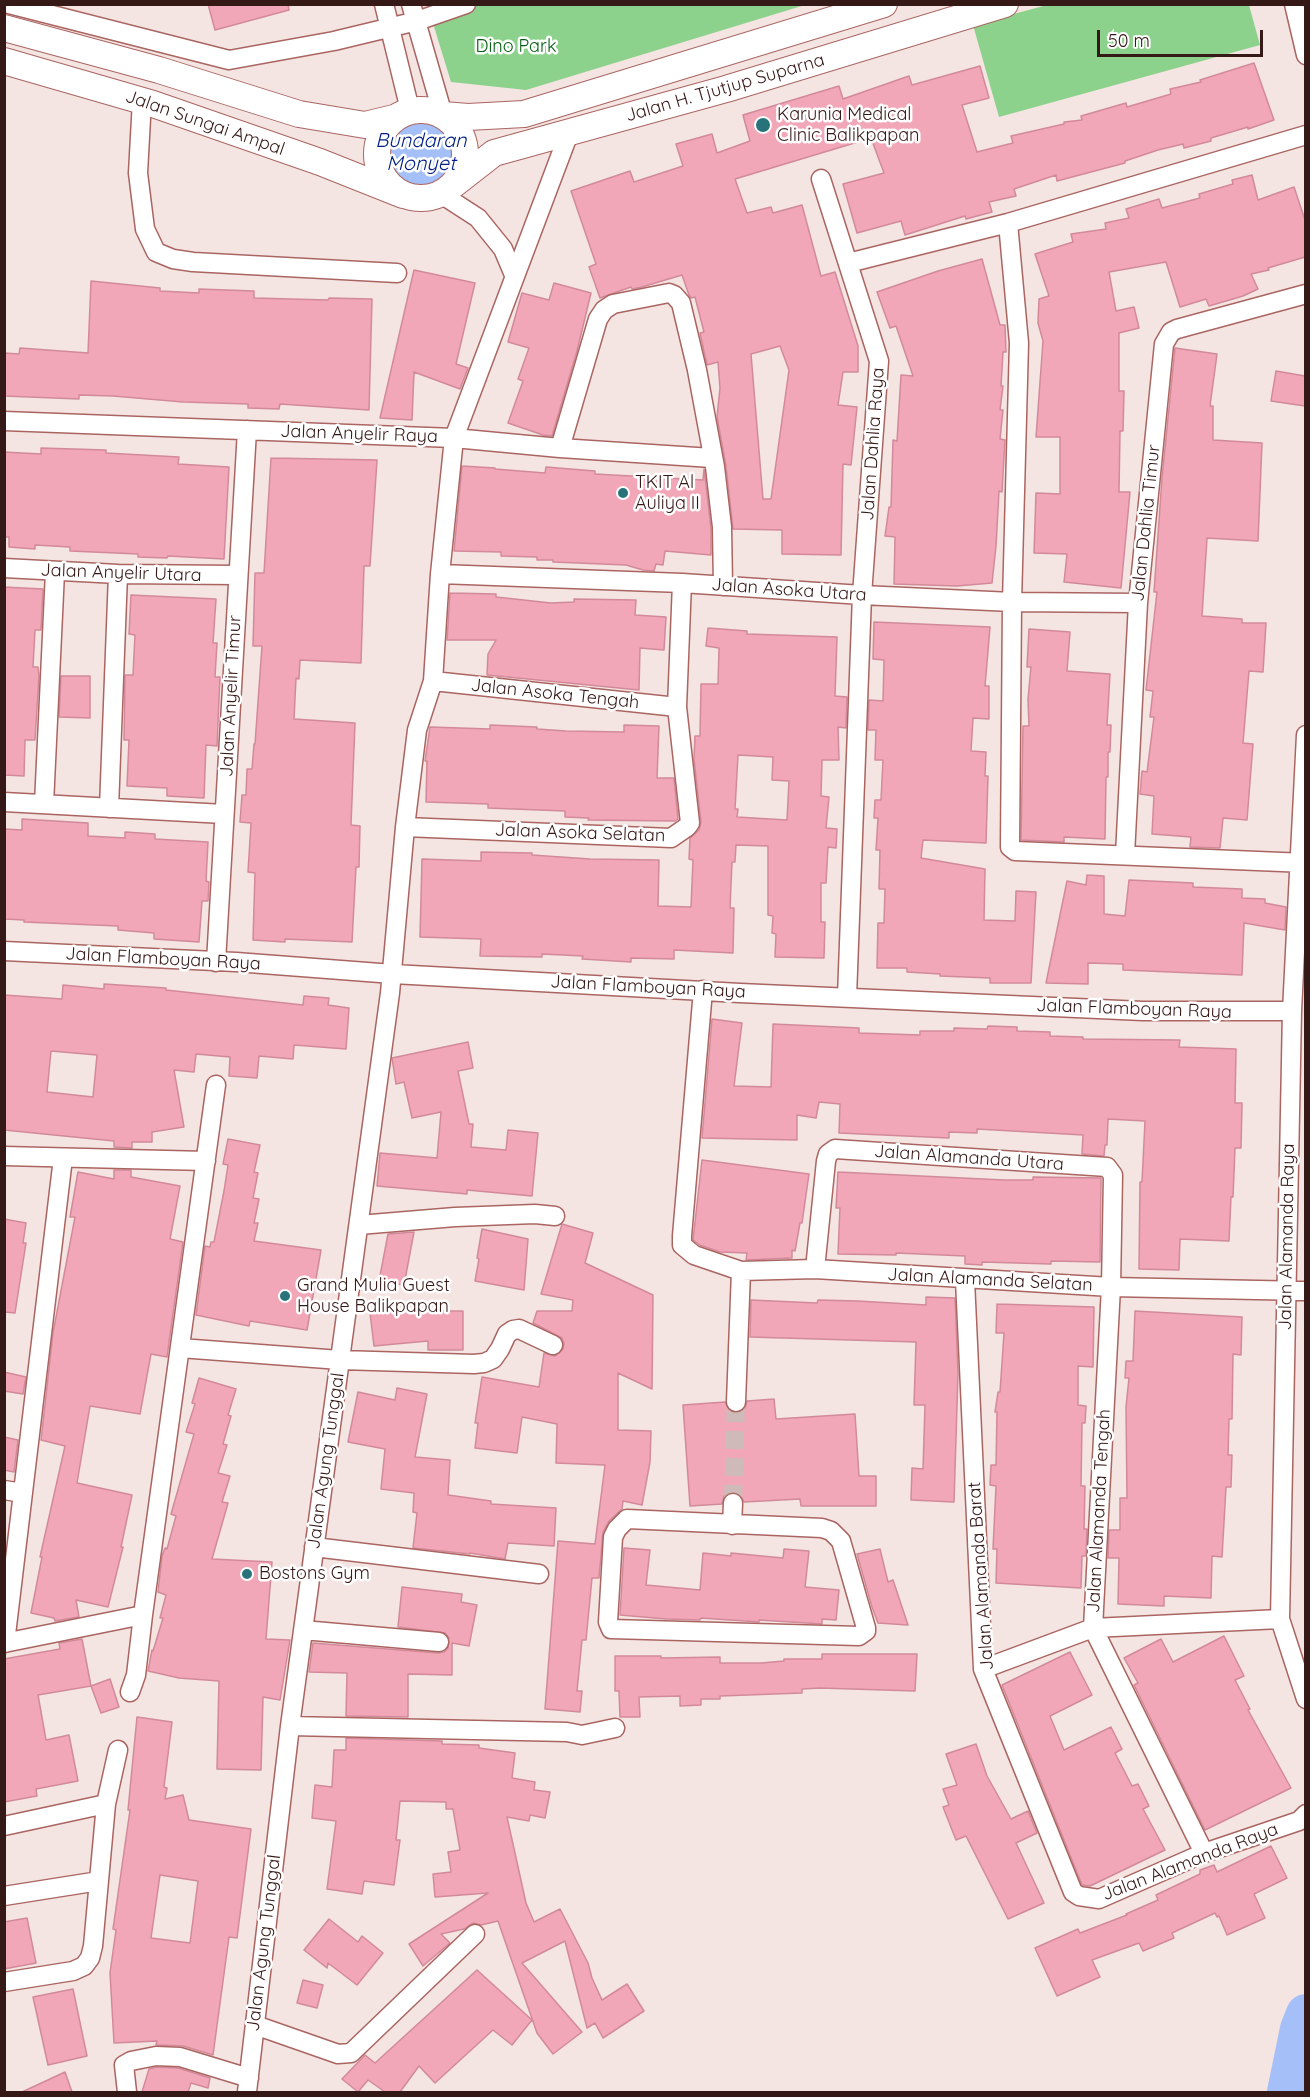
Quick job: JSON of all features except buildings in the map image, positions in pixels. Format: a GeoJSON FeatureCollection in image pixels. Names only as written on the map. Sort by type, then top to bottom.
{"type":"FeatureCollection","features":[{"type":"Feature","properties":{"kind":"main road","name":"Jalan H. Tjutjup Suparna"},"geometry":{"type":"LineString","coordinates":[[443,115],[468,117],[524,114],[884,4]]}},
{"type":"Feature","properties":{"kind":"main road","name":"Jalan H. Tjutjup Suparna"},"geometry":{"type":"LineString","coordinates":[[447,189],[494,153],[726,89],[1005,4]]}},
{"type":"Feature","properties":{"kind":"main road","name":"Jalan Sungai Ampal"},"geometry":{"type":"LineString","coordinates":[[4,28],[159,70],[299,114],[365,125],[402,114]]}},
{"type":"Feature","properties":{"kind":"main road","name":"Jalan Sungai Ampal"},"geometry":{"type":"LineString","coordinates":[[4,61],[142,100],[320,162],[403,195]]}},
{"type":"Feature","properties":{"kind":"main road"},"geometry":{"type":"LineString","coordinates":[[432,111],[443,115],[455,125],[463,140],[466,155],[462,171],[447,189],[422,198],[403,195],[389,185],[379,171],[376,154],[379,137],[402,114],[432,111]]}},
{"type":"Feature","properties":{"kind":"street"},"geometry":{"type":"LineString","coordinates":[[9,4],[229,60],[391,28],[414,13],[466,4]]}},
{"type":"Feature","properties":{"kind":"street"},"geometry":{"type":"LineString","coordinates":[[384,4],[391,28],[402,114]]}},
{"type":"Feature","properties":{"kind":"street"},"geometry":{"type":"LineString","coordinates":[[1294,4],[1305,55]]}},
{"type":"Feature","properties":{"kind":"street"},"geometry":{"type":"LineString","coordinates":[[414,13],[443,115]]}},
{"type":"Feature","properties":{"kind":"street"},"geometry":{"type":"LineString","coordinates":[[142,100],[138,173],[145,229],[156,252],[172,259],[193,262],[397,273]]}},
{"type":"Feature","properties":{"kind":"street","name":"Jalan Agung Tunggal"},"geometry":{"type":"LineString","coordinates":[[248,2085],[290,1726],[393,974],[405,827],[417,730],[433,681],[440,574],[454,438],[569,133]]}},
{"type":"Feature","properties":{"kind":"street"},"geometry":{"type":"LineString","coordinates":[[848,263],[1008,223],[1305,135]]}},
{"type":"Feature","properties":{"kind":"street","name":"Jalan Dahlia Raya"},"geometry":{"type":"LineString","coordinates":[[821,179],[879,361],[862,595],[847,997]]}},
{"type":"Feature","properties":{"kind":"street"},"geometry":{"type":"LineString","coordinates":[[447,189],[478,218],[503,249],[514,275]]}},
{"type":"Feature","properties":{"kind":"street"},"geometry":{"type":"LineString","coordinates":[[1008,223],[1019,343],[1012,602],[1010,847],[1015,851],[1303,863]]}},
{"type":"Feature","properties":{"kind":"street"},"geometry":{"type":"LineString","coordinates":[[560,448],[598,319],[604,310],[613,304],[669,293],[674,295],[681,303],[703,392],[722,527],[723,586]]}},
{"type":"Feature","properties":{"kind":"street","name":"Jalan Dahlia Timur"},"geometry":{"type":"LineString","coordinates":[[1125,855],[1138,603],[1164,344],[1172,332],[1177,329],[1305,294]]}},
{"type":"Feature","properties":{"kind":"street","name":"Jalan Anyelir Raya"},"geometry":{"type":"LineString","coordinates":[[4,421],[454,438],[712,458]]}},
{"type":"Feature","properties":{"kind":"street","name":"Jalan Anyelir Timur"},"geometry":{"type":"LineString","coordinates":[[216,962],[247,430]]}},
{"type":"Feature","properties":{"kind":"street","name":"Jalan Anyelir Utara"},"geometry":{"type":"LineString","coordinates":[[4,568],[55,572],[238,576]]}},
{"type":"Feature","properties":{"kind":"street"},"geometry":{"type":"LineString","coordinates":[[44,804],[55,572]]}},
{"type":"Feature","properties":{"kind":"street"},"geometry":{"type":"LineString","coordinates":[[109,808],[117,574]]}},
{"type":"Feature","properties":{"kind":"street","name":"Jalan Asoka Utara"},"geometry":{"type":"LineString","coordinates":[[440,574],[682,583],[1012,602],[1138,603]]}},
{"type":"Feature","properties":{"kind":"street","name":"Jalan Asoka Selatan"},"geometry":{"type":"LineString","coordinates":[[405,827],[671,838],[690,823],[677,707],[682,583]]}},
{"type":"Feature","properties":{"kind":"street","name":"Jalan Asoka Tengah"},"geometry":{"type":"LineString","coordinates":[[433,681],[677,707]]}},
{"type":"Feature","properties":{"kind":"street","name":"Jalan Alamanda Raya"},"geometry":{"type":"LineString","coordinates":[[1305,735],[1303,863],[1292,1011],[1280,1619],[1305,1700]]}},
{"type":"Feature","properties":{"kind":"street"},"geometry":{"type":"LineString","coordinates":[[4,802],[224,814]]}},
{"type":"Feature","properties":{"kind":"street","name":"Jalan Flamboyan Raya"},"geometry":{"type":"LineString","coordinates":[[4,951],[393,974],[1143,1011],[1292,1011]]}},
{"type":"Feature","properties":{"kind":"street","name":"Jalan Alamanda Selatan"},"geometry":{"type":"LineString","coordinates":[[703,990],[682,1245],[694,1255],[741,1270],[815,1269],[965,1280],[1111,1287],[1305,1291]]}},
{"type":"Feature","properties":{"kind":"street"},"geometry":{"type":"LineString","coordinates":[[130,1692],[136,1676],[216,1085]]}},
{"type":"Feature","properties":{"kind":"street","name":"Jalan Alamanda Utara"},"geometry":{"type":"LineString","coordinates":[[815,1269],[826,1161],[828,1154],[835,1149],[1107,1167],[1114,1180],[1111,1287]]}},
{"type":"Feature","properties":{"kind":"street"},"geometry":{"type":"LineString","coordinates":[[4,1156],[206,1161]]}},
{"type":"Feature","properties":{"kind":"street"},"geometry":{"type":"LineString","coordinates":[[63,1158],[14,1491],[5,1643],[143,1615]]}},
{"type":"Feature","properties":{"kind":"street"},"geometry":{"type":"LineString","coordinates":[[358,1225],[454,1217],[535,1214],[555,1216]]}},
{"type":"Feature","properties":{"kind":"street"},"geometry":{"type":"LineString","coordinates":[[736,1402],[741,1270]]}},
{"type":"Feature","properties":{"kind":"street","name":"Jalan Alamanda Barat"},"geometry":{"type":"LineString","coordinates":[[965,1280],[983,1669],[1073,1892]]}},
{"type":"Feature","properties":{"kind":"street","name":"Jalan Alamanda Tengah"},"geometry":{"type":"LineString","coordinates":[[1111,1287],[1093,1628],[1204,1853]]}},
{"type":"Feature","properties":{"kind":"street"},"geometry":{"type":"LineString","coordinates":[[180,1348],[340,1360],[484,1363],[493,1359],[507,1334],[513,1329],[519,1329],[553,1345]]}},
{"type":"Feature","properties":{"kind":"street"},"geometry":{"type":"LineString","coordinates":[[732,1525],[733,1503]]}},
{"type":"Feature","properties":{"kind":"street"},"geometry":{"type":"LineString","coordinates":[[627,1519],[732,1525],[822,1528],[837,1535],[841,1541],[866,1631],[859,1636],[611,1629],[608,1622],[613,1537],[623,1522],[627,1519]]}},
{"type":"Feature","properties":{"kind":"street"},"geometry":{"type":"LineString","coordinates":[[314,1547],[538,1574]]}},
{"type":"Feature","properties":{"kind":"street"},"geometry":{"type":"LineString","coordinates":[[983,1669],[1093,1628],[1280,1619]]}},
{"type":"Feature","properties":{"kind":"street"},"geometry":{"type":"LineString","coordinates":[[303,1630],[439,1642]]}},
{"type":"Feature","properties":{"kind":"street"},"geometry":{"type":"LineString","coordinates":[[290,1726],[567,1732],[582,1735],[615,1728]]}},
{"type":"Feature","properties":{"kind":"street"},"geometry":{"type":"LineString","coordinates":[[4,1982],[73,1971],[84,1966],[90,1958],[106,1804],[118,1750]]}},
{"type":"Feature","properties":{"kind":"street"},"geometry":{"type":"LineString","coordinates":[[4,1826],[106,1804]]}},
{"type":"Feature","properties":{"kind":"street","name":"Jalan Alamanda Raya"},"geometry":{"type":"LineString","coordinates":[[1073,1892],[1079,1896],[1100,1899],[1204,1853],[1299,1821],[1305,1814]]}},
{"type":"Feature","properties":{"kind":"street"},"geometry":{"type":"LineString","coordinates":[[4,1896],[99,1881]]}},
{"type":"Feature","properties":{"kind":"street"},"geometry":{"type":"LineString","coordinates":[[255,2025],[338,2054],[351,2053],[475,1934]]}},
{"type":"Feature","properties":{"kind":"street"},"geometry":{"type":"LineString","coordinates":[[127,2092],[124,2065],[131,2061],[156,2056],[180,2057],[248,2085]]}},
{"type":"Feature","properties":{"kind":"green space","name":"Dino Park"},"geometry":{"type":"Polygon","coordinates":[[[479,4],[805,5],[526,90],[451,82],[432,20],[479,4]]]}},
{"type":"Feature","properties":{"kind":"green space"},"geometry":{"type":"Polygon","coordinates":[[[1047,5],[1249,5],[1260,45],[999,117],[973,25],[1047,5]]]}},
{"type":"Feature","properties":{"kind":"water","name":"Bundaran Monyet"},"geometry":{"type":"Polygon","coordinates":[[[413,114],[429,114],[443,120],[454,131],[460,145],[460,161],[454,175],[443,186],[429,192],[413,192],[399,186],[388,175],[382,161],[382,145],[388,131],[399,120],[413,114]]]}},
{"type":"Feature","properties":{"kind":"waterway"},"geometry":{"type":"LineString","coordinates":[[1287,2092],[1300,2029],[1306,2014]]}},
{"type":"Feature","properties":{"kind":"tunnel"},"geometry":{"type":"LineString","coordinates":[[733,1503],[736,1402]]}},
{"type":"Feature","properties":{"kind":"place","name":"Karunia Medical Clinic Balikpapan"},"geometry":{"type":"Point","coordinates":[763,125]}},
{"type":"Feature","properties":{"kind":"place","name":"TKIT Al Auliya II"},"geometry":{"type":"Point","coordinates":[623,493]}},
{"type":"Feature","properties":{"kind":"place","name":"Grand Mulia Guest House Balikpapan"},"geometry":{"type":"Point","coordinates":[285,1296]}},
{"type":"Feature","properties":{"kind":"place","name":"Bostons Gym"},"geometry":{"type":"Point","coordinates":[247,1574]}}]}
